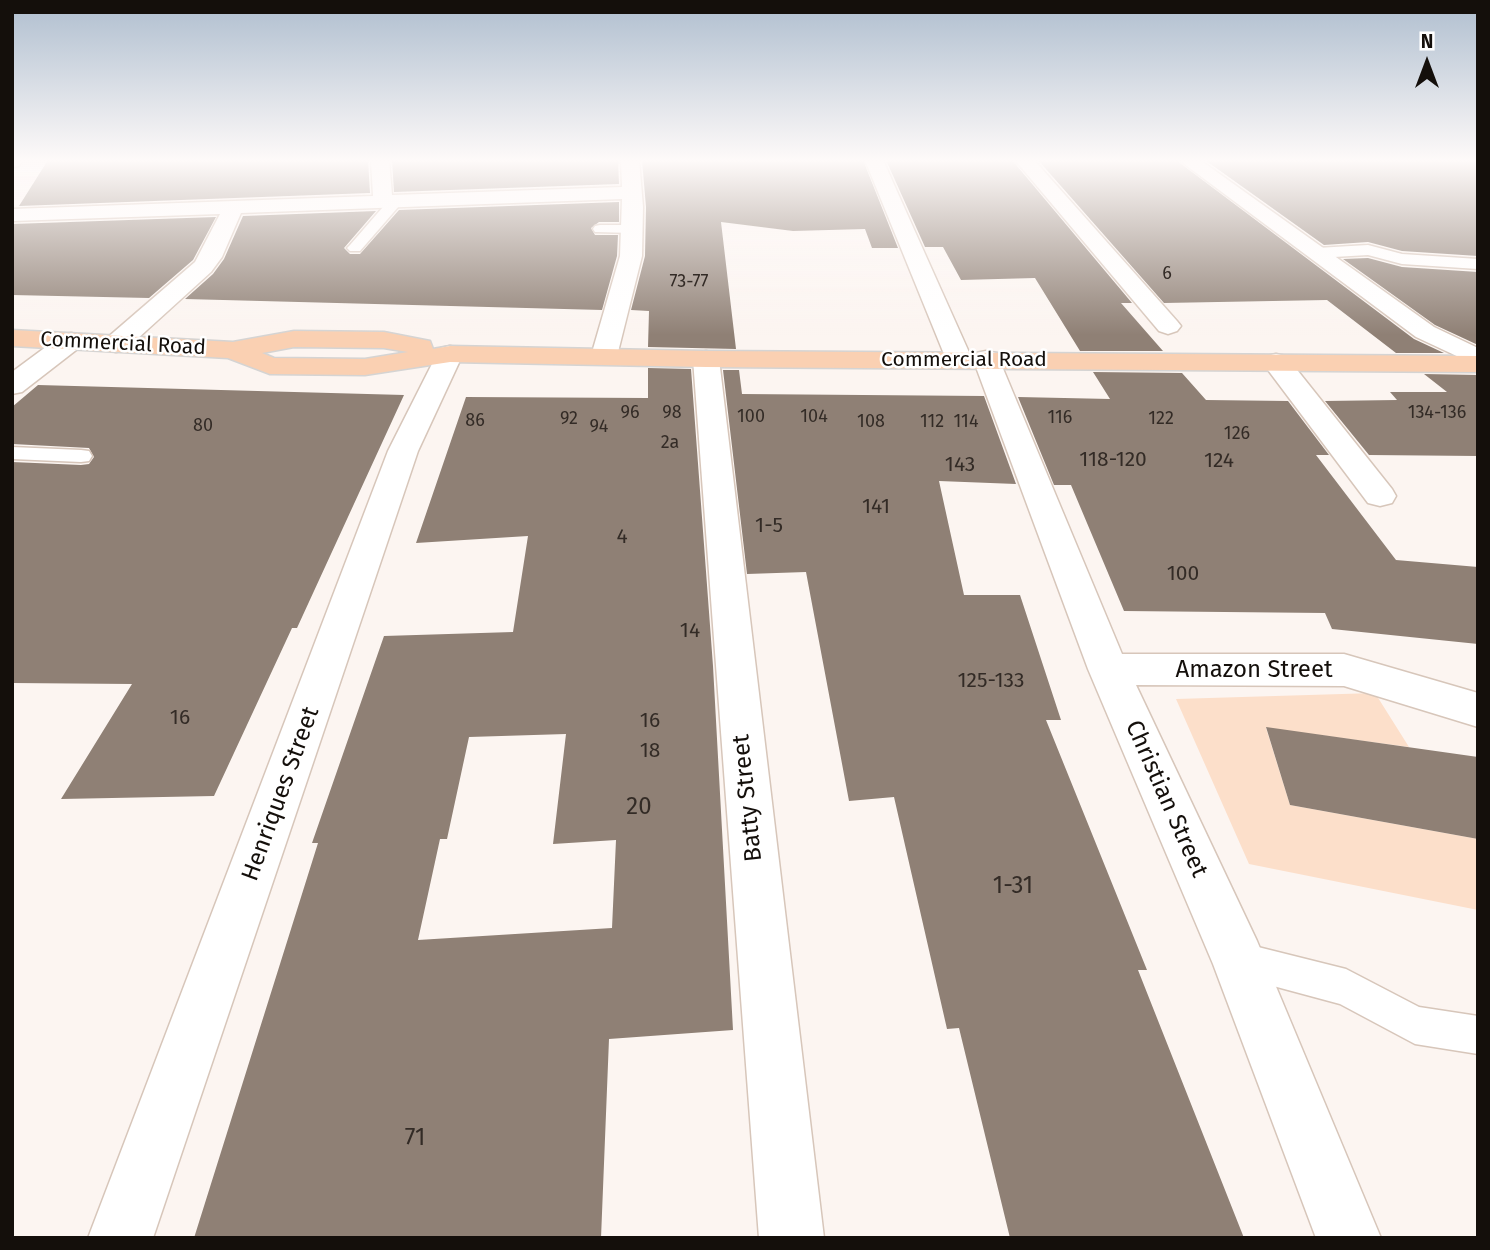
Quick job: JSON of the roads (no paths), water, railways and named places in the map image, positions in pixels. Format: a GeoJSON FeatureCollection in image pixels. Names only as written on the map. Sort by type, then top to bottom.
{"type":"FeatureCollection","features":[{"type":"Feature","properties":{"kind":"highway","name":"Commercial Road"},"geometry":{"type":"LineString","coordinates":[[12,338],[233,350],[270,366],[365,367],[450,354],[706,359],[1478,365]]}},
{"type":"Feature","properties":{"kind":"street"},"geometry":{"type":"LineString","coordinates":[[116,344],[203,267],[211,257],[228,218]]}},
{"type":"Feature","properties":{"kind":"street"},"geometry":{"type":"LineString","coordinates":[[604,356],[631,256],[632,218]]}},
{"type":"Feature","properties":{"kind":"street","name":"Christian Street"},"geometry":{"type":"LineString","coordinates":[[903,218],[972,359],[1238,961],[1349,1238]]}},
{"type":"Feature","properties":{"kind":"street"},"geometry":{"type":"LineString","coordinates":[[1075,218],[1168,326]]}},
{"type":"Feature","properties":{"kind":"street"},"geometry":{"type":"LineString","coordinates":[[1269,218],[1430,336],[1478,358]]}},
{"type":"Feature","properties":{"kind":"street"},"geometry":{"type":"LineString","coordinates":[[12,386],[71,341]]}},
{"type":"Feature","properties":{"kind":"street","name":"Henriques Street"},"geometry":{"type":"LineString","coordinates":[[120,1238],[403,451],[450,354]]}},
{"type":"Feature","properties":{"kind":"street","name":"Batty Street"},"geometry":{"type":"LineString","coordinates":[[706,359],[793,1238]]}},
{"type":"Feature","properties":{"kind":"street"},"geometry":{"type":"LineString","coordinates":[[1276,362],[1380,496]]}},
{"type":"Feature","properties":{"kind":"street","name":"Amazon Street"},"geometry":{"type":"LineString","coordinates":[[1108,669],[1343,670],[1478,710]]}},
{"type":"Feature","properties":{"kind":"lane"},"geometry":{"type":"LineString","coordinates":[[355,248],[377,218]]}},
{"type":"Feature","properties":{"kind":"lane"},"geometry":{"type":"LineString","coordinates":[[600,229],[632,229]]}},
{"type":"Feature","properties":{"kind":"lane"},"geometry":{"type":"LineString","coordinates":[[1317,253],[1368,250],[1402,259],[1478,264]]}},
{"type":"Feature","properties":{"kind":"lane"},"geometry":{"type":"LineString","coordinates":[[12,453],[81,456]]}},
{"type":"Feature","properties":{"kind":"lane"},"geometry":{"type":"LineString","coordinates":[[1238,961],[1346,987],[1415,1025],[1478,1035]]}}]}
